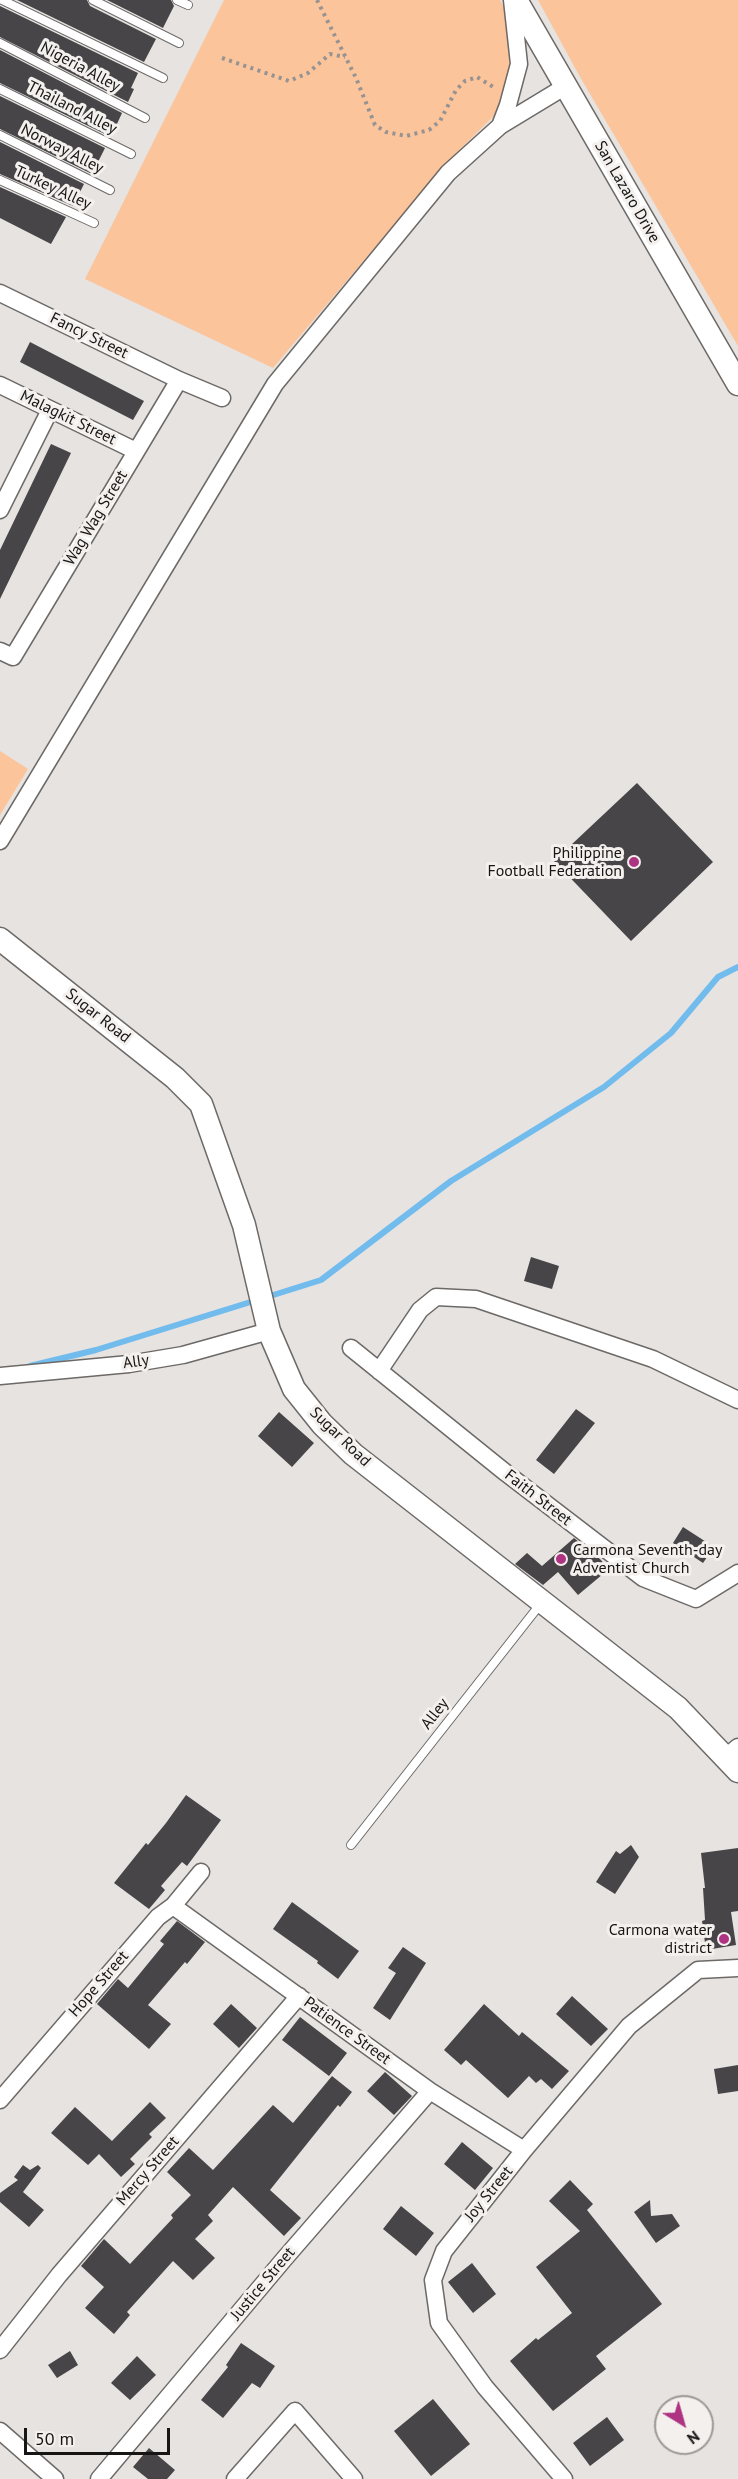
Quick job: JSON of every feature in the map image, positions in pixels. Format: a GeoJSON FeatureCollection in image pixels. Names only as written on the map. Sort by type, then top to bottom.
{"type":"FeatureCollection","features":[{"type":"Feature","properties":{"kind":"main road","name":"San Lazaro Drive"},"geometry":{"type":"LineString","coordinates":[[514,0],[738,384]]}},
{"type":"Feature","properties":{"kind":"main road","name":"Sugar Road"},"geometry":{"type":"LineString","coordinates":[[0,939],[175,1077],[201,1104],[244,1225],[269,1331],[294,1389],[322,1424],[353,1454],[678,1708],[734,1758]]}},
{"type":"Feature","properties":{"kind":"street"},"geometry":{"type":"LineString","coordinates":[[500,126],[519,64],[514,0]]}},
{"type":"Feature","properties":{"kind":"street"},"geometry":{"type":"LineString","coordinates":[[0,841],[275,384],[448,173],[500,126],[566,86]]}},
{"type":"Feature","properties":{"kind":"street","name":"Fancy Street"},"geometry":{"type":"LineString","coordinates":[[0,293],[179,380],[222,398]]}},
{"type":"Feature","properties":{"kind":"street","name":"Wag Wag Street"},"geometry":{"type":"LineString","coordinates":[[7,654],[136,452],[179,380]]}},
{"type":"Feature","properties":{"kind":"street","name":"Malagkit Street"},"geometry":{"type":"LineString","coordinates":[[0,386],[136,452]]}},
{"type":"Feature","properties":{"kind":"street"},"geometry":{"type":"LineString","coordinates":[[0,510],[50,410]]}},
{"type":"Feature","properties":{"kind":"street"},"geometry":{"type":"LineString","coordinates":[[379,1371],[420,1310],[436,1297],[476,1299],[653,1359],[738,1400]]}},
{"type":"Feature","properties":{"kind":"street","name":"Ally"},"geometry":{"type":"LineString","coordinates":[[0,1376],[129,1364],[183,1355],[269,1331]]}},
{"type":"Feature","properties":{"kind":"street","name":"Faith Street"},"geometry":{"type":"LineString","coordinates":[[351,1348],[497,1466],[643,1578],[696,1599],[738,1573]]}},
{"type":"Feature","properties":{"kind":"street","name":"Hope Street"},"geometry":{"type":"LineString","coordinates":[[0,2100],[158,1917],[173,1906],[201,1872]]}},
{"type":"Feature","properties":{"kind":"street","name":"Patience Street"},"geometry":{"type":"LineString","coordinates":[[173,1906],[430,2091],[524,2150]]}},
{"type":"Feature","properties":{"kind":"street","name":"Joy Street"},"geometry":{"type":"LineString","coordinates":[[564,2479],[485,2387],[439,2323],[433,2280],[444,2251],[524,2150],[629,2026],[698,1970],[738,1968]]}},
{"type":"Feature","properties":{"kind":"street","name":"Mercy Street"},"geometry":{"type":"LineString","coordinates":[[0,2350],[58,2275],[299,1996]]}},
{"type":"Feature","properties":{"kind":"street","name":"Justice Street"},"geometry":{"type":"LineString","coordinates":[[99,2479],[285,2258],[430,2091]]}},
{"type":"Feature","properties":{"kind":"street"},"geometry":{"type":"LineString","coordinates":[[244,2475],[295,2411],[354,2479]]}},
{"type":"Feature","properties":{"kind":"street"},"geometry":{"type":"LineString","coordinates":[[0,2431],[55,2479]]}},
{"type":"Feature","properties":{"kind":"lane"},"geometry":{"type":"LineString","coordinates":[[2,0],[163,78]]}},
{"type":"Feature","properties":{"kind":"lane"},"geometry":{"type":"LineString","coordinates":[[93,0],[179,43]]}},
{"type":"Feature","properties":{"kind":"lane"},"geometry":{"type":"LineString","coordinates":[[177,0],[188,5]]}},
{"type":"Feature","properties":{"kind":"lane","name":"Nigeria Alley"},"geometry":{"type":"LineString","coordinates":[[0,43],[145,118]]}},
{"type":"Feature","properties":{"kind":"lane","name":"Thailand Alley"},"geometry":{"type":"LineString","coordinates":[[0,89],[131,154]]}},
{"type":"Feature","properties":{"kind":"lane","name":"Norway Alley"},"geometry":{"type":"LineString","coordinates":[[0,135],[111,190]]}},
{"type":"Feature","properties":{"kind":"lane","name":"Turkey Alley"},"geometry":{"type":"LineString","coordinates":[[0,180],[94,223]]}},
{"type":"Feature","properties":{"kind":"lane","name":"Alley"},"geometry":{"type":"LineString","coordinates":[[351,1845],[542,1602]]}},
{"type":"Feature","properties":{"kind":"path"},"geometry":{"type":"LineString","coordinates":[[317,0],[375,125],[386,132],[406,136],[429,130],[440,121],[456,90],[465,81],[477,78],[488,82],[499,91],[508,105]]}},
{"type":"Feature","properties":{"kind":"path"},"geometry":{"type":"LineString","coordinates":[[222,58],[289,81],[308,73],[330,54],[345,58]]}},
{"type":"Feature","properties":{"kind":"shaded area"},"geometry":{"type":"Polygon","coordinates":[[[224,0],[500,0],[506,11],[515,67],[503,100],[494,116],[448,161],[273,368],[85,279],[224,0]]]}},
{"type":"Feature","properties":{"kind":"shaded area"},"geometry":{"type":"Polygon","coordinates":[[[538,0],[738,0],[738,346],[580,77],[538,0]]]}},
{"type":"Feature","properties":{"kind":"shaded area"},"geometry":{"type":"Polygon","coordinates":[[[0,751],[28,769],[0,815],[0,751]]]}},
{"type":"Feature","properties":{"kind":"building"},"geometry":{"type":"Polygon","coordinates":[[[17,0],[87,0],[90,6],[156,39],[144,62],[17,0]]]}},
{"type":"Feature","properties":{"kind":"building"},"geometry":{"type":"Polygon","coordinates":[[[107,0],[171,0],[174,6],[163,28],[107,0]]]}},
{"type":"Feature","properties":{"kind":"building"},"geometry":{"type":"Polygon","coordinates":[[[0,6],[138,73],[128,102],[0,37],[0,6]]]}},
{"type":"Feature","properties":{"kind":"building"},"geometry":{"type":"Polygon","coordinates":[[[0,50],[122,113],[111,137],[0,83],[0,50]]]}},
{"type":"Feature","properties":{"kind":"building"},"geometry":{"type":"Polygon","coordinates":[[[0,96],[105,148],[92,174],[0,129],[0,96]]]}},
{"type":"Feature","properties":{"kind":"building"},"geometry":{"type":"Polygon","coordinates":[[[0,142],[84,184],[73,206],[0,174],[0,142]]]}},
{"type":"Feature","properties":{"kind":"building"},"geometry":{"type":"Polygon","coordinates":[[[0,187],[66,217],[51,244],[0,218],[0,187]]]}},
{"type":"Feature","properties":{"kind":"building"},"geometry":{"type":"Polygon","coordinates":[[[30,342],[144,401],[133,420],[20,362],[30,342]]]}},
{"type":"Feature","properties":{"kind":"building"},"geometry":{"type":"Polygon","coordinates":[[[51,444],[71,453],[0,599],[0,550],[51,444]]]}},
{"type":"Feature","properties":{"kind":"building","name":"Philippine Football Federation"},"geometry":{"type":"Polygon","coordinates":[[[637,783],[713,862],[631,941],[554,861],[637,783]]]}},
{"type":"Feature","properties":{"kind":"building"},"geometry":{"type":"Polygon","coordinates":[[[531,1257],[559,1266],[552,1289],[524,1281],[531,1257]]]}},
{"type":"Feature","properties":{"kind":"building"},"geometry":{"type":"Polygon","coordinates":[[[576,1409],[595,1423],[554,1474],[536,1460],[576,1409]]]}},
{"type":"Feature","properties":{"kind":"building"},"geometry":{"type":"Polygon","coordinates":[[[279,1412],[314,1443],[292,1467],[258,1436],[279,1412]]]}},
{"type":"Feature","properties":{"kind":"building"},"geometry":{"type":"Polygon","coordinates":[[[683,1527],[714,1547],[703,1563],[673,1543],[683,1527]]]}},
{"type":"Feature","properties":{"kind":"building"},"geometry":{"type":"Polygon","coordinates":[[[574,1538],[609,1569],[578,1595],[558,1572],[543,1585],[515,1564],[527,1553],[542,1566],[574,1538]]]}},
{"type":"Feature","properties":{"kind":"building"},"geometry":{"type":"Polygon","coordinates":[[[186,1795],[221,1820],[187,1866],[182,1862],[161,1886],[165,1890],[149,1909],[114,1883],[146,1843],[148,1845],[166,1823],[186,1795]]]}},
{"type":"Feature","properties":{"kind":"building"},"geometry":{"type":"Polygon","coordinates":[[[631,1845],[639,1857],[615,1894],[596,1882],[616,1851],[620,1854],[631,1845]]]}},
{"type":"Feature","properties":{"kind":"building"},"geometry":{"type":"Polygon","coordinates":[[[738,1848],[738,1911],[731,1912],[736,1945],[706,1950],[702,1921],[705,1920],[703,1888],[705,1888],[701,1853],[738,1848]]]}},
{"type":"Feature","properties":{"kind":"building"},"geometry":{"type":"Polygon","coordinates":[[[292,1902],[359,1951],[338,1979],[317,1963],[318,1961],[273,1929],[292,1902]]]}},
{"type":"Feature","properties":{"kind":"building"},"geometry":{"type":"Polygon","coordinates":[[[177,1921],[205,1942],[148,2005],[171,2024],[149,2049],[97,2004],[118,1979],[128,1988],[164,1944],[160,1941],[177,1921]]]}},
{"type":"Feature","properties":{"kind":"building"},"geometry":{"type":"Polygon","coordinates":[[[403,1947],[426,1963],[390,2020],[373,2008],[396,1973],[388,1968],[403,1947]]]}},
{"type":"Feature","properties":{"kind":"building"},"geometry":{"type":"Polygon","coordinates":[[[572,1996],[608,2029],[591,2046],[556,2014],[572,1996]]]}},
{"type":"Feature","properties":{"kind":"building"},"geometry":{"type":"Polygon","coordinates":[[[231,2004],[257,2028],[239,2048],[213,2024],[231,2004]]]}},
{"type":"Feature","properties":{"kind":"building"},"geometry":{"type":"Polygon","coordinates":[[[484,2004],[519,2036],[522,2032],[569,2071],[552,2089],[541,2079],[536,2083],[529,2076],[508,2098],[466,2060],[461,2065],[444,2050],[484,2004]]]}},
{"type":"Feature","properties":{"kind":"building"},"geometry":{"type":"Polygon","coordinates":[[[300,2017],[347,2053],[329,2076],[282,2040],[300,2017]]]}},
{"type":"Feature","properties":{"kind":"building"},"geometry":{"type":"Polygon","coordinates":[[[738,2065],[738,2091],[718,2094],[714,2069],[738,2065]]]}},
{"type":"Feature","properties":{"kind":"building"},"geometry":{"type":"Polygon","coordinates":[[[385,2072],[412,2096],[394,2115],[367,2091],[385,2072]]]}},
{"type":"Feature","properties":{"kind":"building"},"geometry":{"type":"Polygon","coordinates":[[[332,2076],[352,2092],[340,2107],[338,2105],[270,2190],[301,2218],[284,2236],[233,2187],[208,2215],[213,2221],[195,2239],[215,2258],[193,2280],[173,2261],[127,2312],[130,2315],[114,2334],[85,2308],[104,2287],[81,2266],[104,2239],[130,2264],[191,2195],[167,2172],[189,2148],[213,2170],[273,2105],[293,2123],[332,2076]]]}},
{"type":"Feature","properties":{"kind":"building"},"geometry":{"type":"Polygon","coordinates":[[[150,2102],[166,2118],[149,2134],[152,2137],[130,2159],[135,2164],[121,2177],[99,2154],[88,2165],[51,2133],[75,2107],[112,2141],[150,2102]]]}},
{"type":"Feature","properties":{"kind":"building"},"geometry":{"type":"Polygon","coordinates":[[[462,2142],[493,2168],[475,2190],[444,2164],[462,2142]]]}},
{"type":"Feature","properties":{"kind":"building"},"geometry":{"type":"Polygon","coordinates":[[[23,2165],[30,2170],[38,2165],[41,2168],[23,2192],[44,2210],[29,2227],[0,2202],[0,2193],[18,2180],[14,2177],[23,2165]]]}},
{"type":"Feature","properties":{"kind":"building"},"geometry":{"type":"Polygon","coordinates":[[[570,2180],[593,2204],[587,2210],[662,2304],[596,2356],[606,2369],[553,2411],[510,2361],[536,2338],[538,2340],[572,2313],[536,2267],[580,2231],[549,2201],[570,2180]]]}},
{"type":"Feature","properties":{"kind":"building"},"geometry":{"type":"Polygon","coordinates":[[[650,2200],[651,2216],[672,2214],[680,2226],[656,2243],[634,2212],[650,2200]]]}},
{"type":"Feature","properties":{"kind":"building"},"geometry":{"type":"Polygon","coordinates":[[[401,2206],[434,2233],[416,2256],[383,2229],[401,2206]]]}},
{"type":"Feature","properties":{"kind":"building"},"geometry":{"type":"Polygon","coordinates":[[[472,2263],[496,2294],[473,2313],[448,2282],[472,2263]]]}},
{"type":"Feature","properties":{"kind":"building"},"geometry":{"type":"Polygon","coordinates":[[[241,2343],[275,2366],[260,2388],[252,2383],[223,2418],[201,2400],[228,2367],[226,2365],[241,2343]]]}},
{"type":"Feature","properties":{"kind":"building"},"geometry":{"type":"Polygon","coordinates":[[[70,2351],[78,2365],[57,2378],[48,2365],[70,2351]]]}},
{"type":"Feature","properties":{"kind":"building"},"geometry":{"type":"Polygon","coordinates":[[[137,2356],[156,2375],[130,2400],[111,2383],[137,2356]]]}},
{"type":"Feature","properties":{"kind":"building"},"geometry":{"type":"Polygon","coordinates":[[[433,2399],[470,2444],[431,2476],[394,2431],[433,2399]]]}},
{"type":"Feature","properties":{"kind":"building"},"geometry":{"type":"Polygon","coordinates":[[[607,2417],[624,2440],[590,2466],[573,2443],[607,2417]]]}},
{"type":"Feature","properties":{"kind":"building"},"geometry":{"type":"Polygon","coordinates":[[[149,2448],[175,2470],[167,2479],[148,2479],[133,2467],[149,2448]]]}},
{"type":"Feature","properties":{"kind":"waterway"},"geometry":{"type":"LineString","coordinates":[[267,1297],[321,1280],[451,1181],[604,1087],[671,1033],[718,977],[738,967]]}},
{"type":"Feature","properties":{"kind":"waterway"},"geometry":{"type":"LineString","coordinates":[[30,1366],[96,1350],[257,1300]]}},
{"type":"Feature","properties":{"kind":"place","name":"Philippine Football Federation"},"geometry":{"type":"Point","coordinates":[634,862]}},
{"type":"Feature","properties":{"kind":"place","name":"Carmona Seventh-day Adventist Church"},"geometry":{"type":"Point","coordinates":[561,1559]}},
{"type":"Feature","properties":{"kind":"place","name":"Carmona water district"},"geometry":{"type":"Point","coordinates":[724,1939]}}]}
